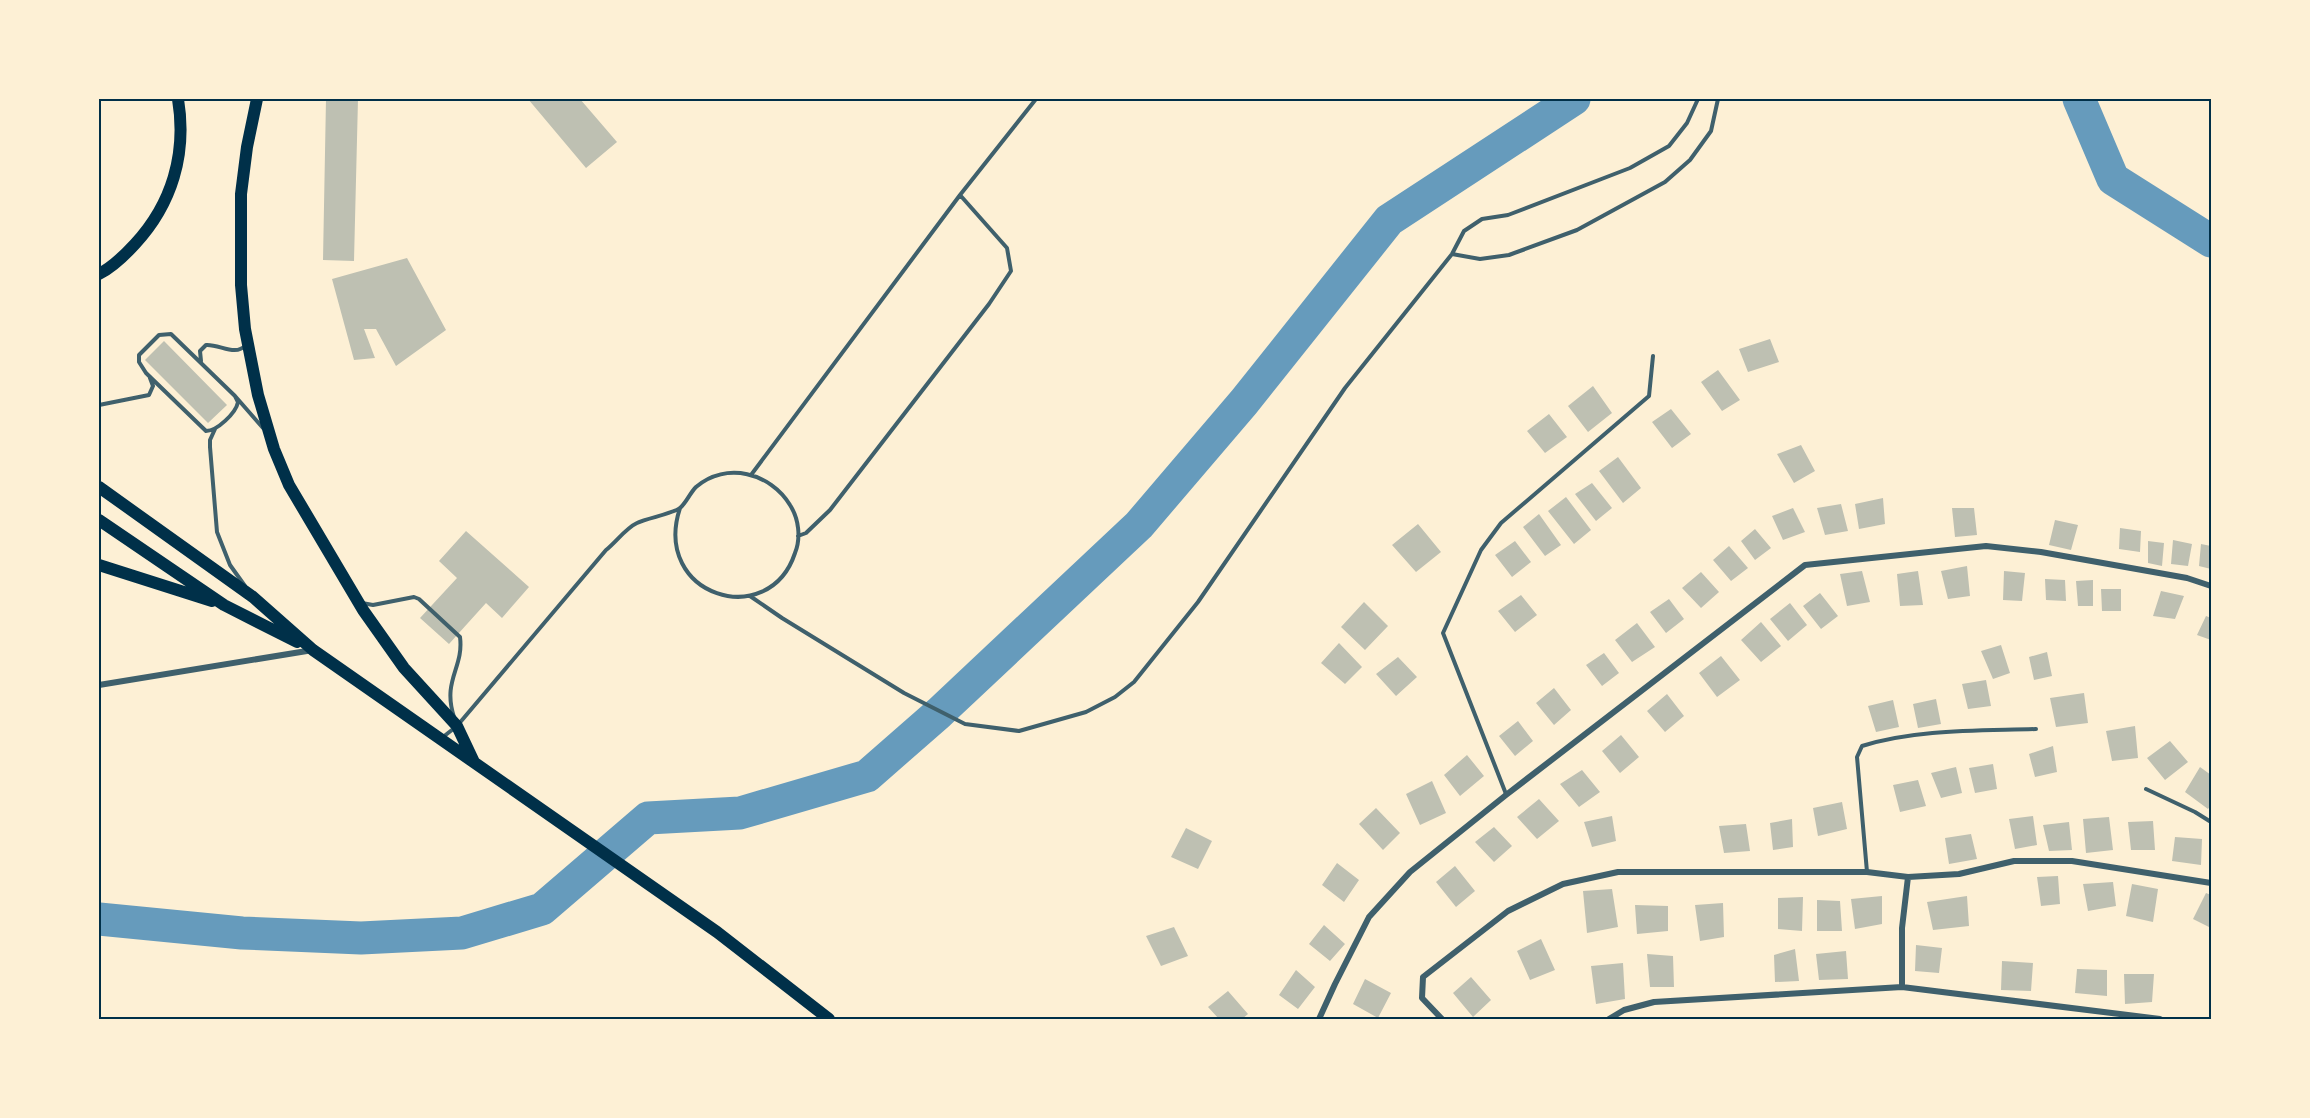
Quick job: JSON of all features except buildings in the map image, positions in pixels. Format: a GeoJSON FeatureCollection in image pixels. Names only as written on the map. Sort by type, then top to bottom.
{"type":"FeatureCollection","features":[{"type":"Feature","properties":{"kind":"main road"},"geometry":{"type":"LineString","coordinates":[[99,274],[124,256],[142,237],[166,200],[174,180],[181,142],[178,99]]}},
{"type":"Feature","properties":{"kind":"main road"},"geometry":{"type":"LineString","coordinates":[[257,99],[247,147],[241,194],[241,285],[247,338],[258,395],[274,449],[289,485],[381,638],[404,668],[457,726],[474,763]]}},
{"type":"Feature","properties":{"kind":"main road"},"geometry":{"type":"LineString","coordinates":[[99,487],[253,597],[313,650],[625,866],[717,932],[829,1019]]}},
{"type":"Feature","properties":{"kind":"main road"},"geometry":{"type":"LineString","coordinates":[[99,520],[224,605],[313,650]]}},
{"type":"Feature","properties":{"kind":"main road"},"geometry":{"type":"LineString","coordinates":[[99,566],[224,605]]}},
{"type":"Feature","properties":{"kind":"street"},"geometry":{"type":"LineString","coordinates":[[1319,1019],[1369,917],[1410,872],[1506,795],[1805,565],[1986,546],[2041,552],[2187,578],[2211,586]]}},
{"type":"Feature","properties":{"kind":"street"},"geometry":{"type":"LineString","coordinates":[[99,686],[313,650]]}},
{"type":"Feature","properties":{"kind":"street"},"geometry":{"type":"LineString","coordinates":[[1442,1019],[1422,998],[1423,976],[1508,911],[1563,884],[1618,872],[1867,872],[1908,877],[1959,874],[2014,861],[2072,861],[2211,883]]}},
{"type":"Feature","properties":{"kind":"street"},"geometry":{"type":"LineString","coordinates":[[1902,987],[1902,928],[1908,877]]}},
{"type":"Feature","properties":{"kind":"street"},"geometry":{"type":"LineString","coordinates":[[1609,1019],[1624,1011],[1654,1002],[1902,987],[2160,1019]]}},
{"type":"Feature","properties":{"kind":"lane"},"geometry":{"type":"LineString","coordinates":[[751,474],[960,195],[1036,99]]}},
{"type":"Feature","properties":{"kind":"lane"},"geometry":{"type":"LineString","coordinates":[[750,596],[904,693],[965,724],[1019,731],[1086,712],[1115,697],[1134,682],[1198,602],[1346,388],[1452,254],[1464,231],[1482,219],[1508,214],[1618,172],[1669,146],[1687,123],[1698,99]]}},
{"type":"Feature","properties":{"kind":"lane"},"geometry":{"type":"LineString","coordinates":[[1452,254],[1480,259],[1509,255],[1577,230],[1665,182],[1690,160],[1711,131],[1718,99]]}},
{"type":"Feature","properties":{"kind":"lane"},"geometry":{"type":"LineString","coordinates":[[798,536],[806,533],[830,510],[989,304],[1011,271],[1006,248],[960,195]]}},
{"type":"Feature","properties":{"kind":"lane"},"geometry":{"type":"LineString","coordinates":[[99,405],[149,395],[153,386],[139,362],[139,355],[154,338],[165,333],[177,338],[258,420],[274,449]]}},
{"type":"Feature","properties":{"kind":"lane"},"geometry":{"type":"LineString","coordinates":[[205,366],[199,355],[203,348],[210,345],[238,351],[245,346],[247,338]]}},
{"type":"Feature","properties":{"kind":"lane"},"geometry":{"type":"LineString","coordinates":[[1506,795],[1443,633],[1481,550],[1501,523],[1649,396],[1653,356]]}},
{"type":"Feature","properties":{"kind":"lane"},"geometry":{"type":"LineString","coordinates":[[146,372],[202,428],[212,431],[238,406],[235,396]]}},
{"type":"Feature","properties":{"kind":"lane"},"geometry":{"type":"LineString","coordinates":[[217,427],[210,440],[217,532],[230,565],[253,597]]}},
{"type":"Feature","properties":{"kind":"lane"},"geometry":{"type":"LineString","coordinates":[[730,473],[751,474],[776,487],[785,497],[797,522],[797,549],[785,574],[763,591],[750,596],[722,596],[703,587],[688,573],[675,549],[675,521],[687,496],[710,478],[730,473]]}},
{"type":"Feature","properties":{"kind":"lane"},"geometry":{"type":"LineString","coordinates":[[440,739],[457,726],[606,550],[634,524],[680,508]]}},
{"type":"Feature","properties":{"kind":"lane"},"geometry":{"type":"LineString","coordinates":[[353,594],[359,601],[369,606],[414,597],[419,599],[460,637],[460,650],[449,697],[457,726]]}},
{"type":"Feature","properties":{"kind":"lane"},"geometry":{"type":"LineString","coordinates":[[1867,872],[1857,757],[1862,746],[1887,739],[1973,731],[2036,729]]}},
{"type":"Feature","properties":{"kind":"lane"},"geometry":{"type":"LineString","coordinates":[[2146,789],[2211,822]]}},
{"type":"Feature","properties":{"kind":"waterway"},"geometry":{"type":"LineString","coordinates":[[99,919],[242,933],[361,938],[462,933],[542,909],[648,818],[740,813],[867,776],[939,713],[1139,525],[1244,402],[1389,220],[1574,99]]}},
{"type":"Feature","properties":{"kind":"waterway"},"geometry":{"type":"LineString","coordinates":[[2079,99],[2113,179],[2211,241]]}}]}
